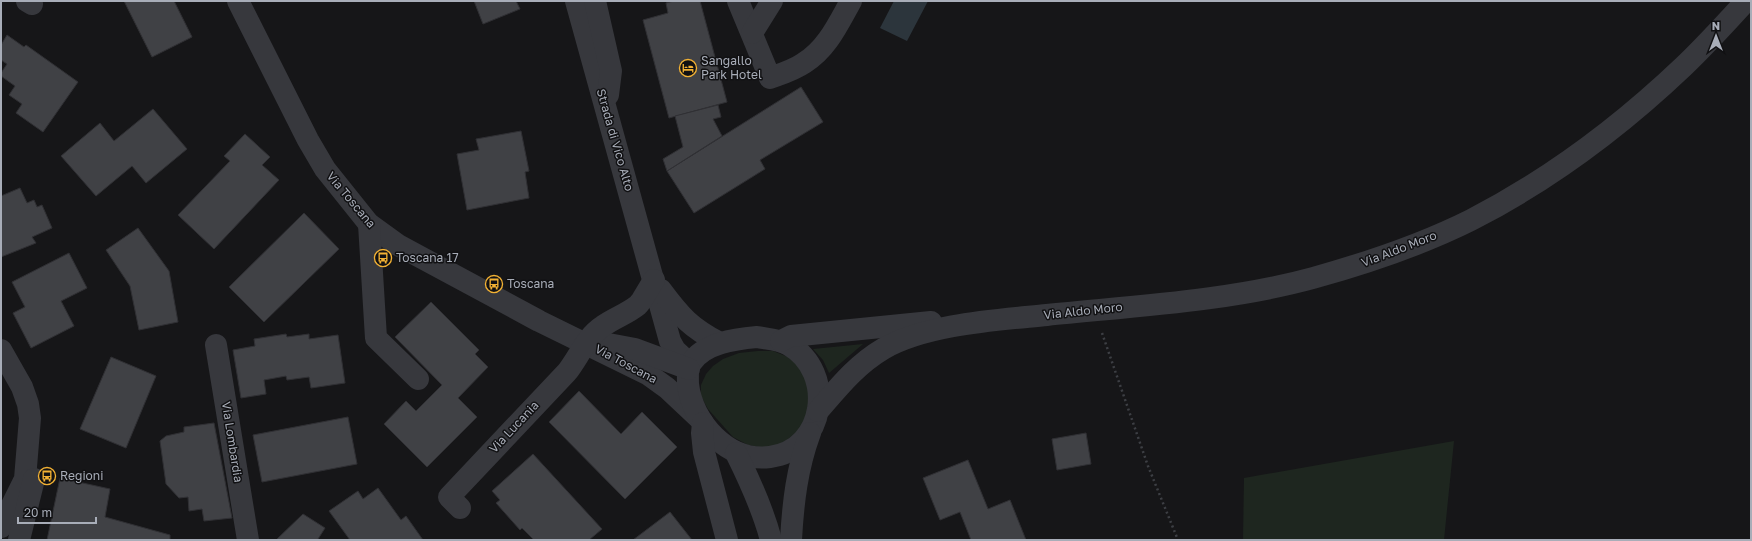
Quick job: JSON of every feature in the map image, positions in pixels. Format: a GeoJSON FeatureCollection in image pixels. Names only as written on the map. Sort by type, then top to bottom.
{"type":"FeatureCollection","features":[{"type":"Feature","properties":{"kind":"street","name":"Via Toscana"},"geometry":{"type":"LineString","coordinates":[[238,1],[308,140],[326,169],[369,224],[398,245],[539,321],[649,375],[671,391],[702,421]]}},
{"type":"Feature","properties":{"kind":"street","name":"Strada di Vico Alto"},"geometry":{"type":"LineString","coordinates":[[576,1],[670,341],[675,350],[689,366]]}},
{"type":"Feature","properties":{"kind":"street"},"geometry":{"type":"LineString","coordinates":[[595,1],[611,71],[607,112]]}},
{"type":"Feature","properties":{"kind":"street"},"geometry":{"type":"LineString","coordinates":[[738,1],[770,78],[791,70],[804,63],[814,55],[834,32],[851,1]]}},
{"type":"Feature","properties":{"kind":"street"},"geometry":{"type":"LineString","coordinates":[[752,33],[772,1]]}},
{"type":"Feature","properties":{"kind":"street","name":"Via Aldo Moro"},"geometry":{"type":"LineString","coordinates":[[781,341],[791,336],[882,326],[936,322],[976,322],[1234,294],[1310,279],[1382,257],[1470,220],[1544,178],[1643,102],[1686,64],[1746,1]]}},
{"type":"Feature","properties":{"kind":"street"},"geometry":{"type":"LineString","coordinates":[[369,224],[376,338],[418,379]]}},
{"type":"Feature","properties":{"kind":"street","name":"Via Toscana"},"geometry":{"type":"LineString","coordinates":[[585,343],[602,326],[638,305],[654,280]]}},
{"type":"Feature","properties":{"kind":"street","name":"Strada di Vico Alto"},"geometry":{"type":"LineString","coordinates":[[654,280],[679,314],[687,322],[720,343]]}},
{"type":"Feature","properties":{"kind":"street","name":"Via Aldo Moro"},"geometry":{"type":"LineString","coordinates":[[815,420],[851,373],[866,360],[885,348],[915,336],[976,322]]}},
{"type":"Feature","properties":{"kind":"street"},"geometry":{"type":"LineString","coordinates":[[792,540],[798,472],[802,455],[815,420],[819,394],[816,377],[807,362],[796,350],[781,341],[757,338],[720,343],[698,355],[689,366],[690,395],[702,421],[712,435],[736,453],[755,457],[770,457],[785,452],[802,442],[815,420]]}},
{"type":"Feature","properties":{"kind":"street","name":"Via Toscana"},"geometry":{"type":"LineString","coordinates":[[585,343],[610,343],[635,349],[689,366]]}},
{"type":"Feature","properties":{"kind":"street","name":"Via Lucania"},"geometry":{"type":"LineString","coordinates":[[460,508],[449,497],[567,372],[575,362],[585,343]]}},
{"type":"Feature","properties":{"kind":"street","name":"Via Lombardia"},"geometry":{"type":"LineString","coordinates":[[216,345],[248,540]]}},
{"type":"Feature","properties":{"kind":"street"},"geometry":{"type":"LineString","coordinates":[[1,350],[27,398],[30,413],[26,474],[8,503],[1,527]]}},
{"type":"Feature","properties":{"kind":"street"},"geometry":{"type":"LineString","coordinates":[[702,421],[704,452],[727,540]]}},
{"type":"Feature","properties":{"kind":"street"},"geometry":{"type":"LineString","coordinates":[[19,540],[30,499],[36,468],[30,426]]}},
{"type":"Feature","properties":{"kind":"street"},"geometry":{"type":"LineString","coordinates":[[736,453],[753,488],[771,540]]}},
{"type":"Feature","properties":{"kind":"path"},"geometry":{"type":"LineString","coordinates":[[1095,310],[1148,466],[1178,540]]}},
{"type":"Feature","properties":{"kind":"shaded area"},"geometry":{"type":"Polygon","coordinates":[[[894,1],[928,1],[907,41],[880,28],[894,1]]]}},
{"type":"Feature","properties":{"kind":"shaded area"},"geometry":{"type":"Polygon","coordinates":[[[863,344],[829,373],[823,360],[813,349],[863,344]]]}},
{"type":"Feature","properties":{"kind":"shaded area"},"geometry":{"type":"Polygon","coordinates":[[[773,351],[788,357],[800,366],[813,394],[806,424],[781,445],[764,448],[748,445],[733,437],[708,409],[701,396],[701,385],[706,374],[713,366],[723,359],[739,353],[773,351]]]}},
{"type":"Feature","properties":{"kind":"shaded area"},"geometry":{"type":"Polygon","coordinates":[[[1454,441],[1444,540],[1243,540],[1244,478],[1454,441]]]}},
{"type":"Feature","properties":{"kind":"building"},"geometry":{"type":"Polygon","coordinates":[[[124,1],[174,1],[192,37],[152,57],[124,1]]]}},
{"type":"Feature","properties":{"kind":"building"},"geometry":{"type":"Polygon","coordinates":[[[474,1],[516,1],[520,9],[483,24],[474,1]]]}},
{"type":"Feature","properties":{"kind":"building"},"geometry":{"type":"Polygon","coordinates":[[[674,1],[700,1],[727,102],[669,118],[643,20],[668,13],[666,3],[674,1]]]}},
{"type":"Feature","properties":{"kind":"building"},"geometry":{"type":"Polygon","coordinates":[[[7,35],[24,47],[26,45],[78,82],[43,132],[16,113],[22,104],[9,95],[15,86],[1,76],[1,73],[7,64],[1,60],[1,45],[7,35]]]}},
{"type":"Feature","properties":{"kind":"building"},"geometry":{"type":"Polygon","coordinates":[[[801,87],[823,122],[760,160],[765,169],[694,213],[667,171],[801,87]]]}},
{"type":"Feature","properties":{"kind":"building"},"geometry":{"type":"Polygon","coordinates":[[[718,105],[721,117],[713,119],[722,136],[667,171],[663,159],[683,147],[675,116],[718,105]]]}},
{"type":"Feature","properties":{"kind":"building"},"geometry":{"type":"Polygon","coordinates":[[[153,109],[187,149],[146,183],[132,166],[96,196],[61,156],[100,123],[114,141],[153,109]]]}},
{"type":"Feature","properties":{"kind":"building"},"geometry":{"type":"Polygon","coordinates":[[[521,131],[529,171],[525,172],[529,198],[467,210],[457,154],[479,150],[476,139],[521,131]]]}},
{"type":"Feature","properties":{"kind":"building"},"geometry":{"type":"Polygon","coordinates":[[[245,134],[270,157],[262,165],[279,180],[214,249],[178,215],[230,161],[224,156],[245,134]]]}},
{"type":"Feature","properties":{"kind":"building"},"geometry":{"type":"Polygon","coordinates":[[[20,188],[27,203],[34,200],[37,207],[42,205],[52,228],[32,237],[36,243],[1,257],[1,196],[20,188]]]}},
{"type":"Feature","properties":{"kind":"building"},"geometry":{"type":"Polygon","coordinates":[[[304,213],[339,249],[264,322],[229,287],[304,213]]]}},
{"type":"Feature","properties":{"kind":"building"},"geometry":{"type":"Polygon","coordinates":[[[138,228],[169,271],[178,322],[139,330],[130,286],[106,250],[138,228]]]}},
{"type":"Feature","properties":{"kind":"building"},"geometry":{"type":"Polygon","coordinates":[[[69,253],[87,288],[61,301],[74,326],[31,348],[13,313],[25,307],[12,282],[69,253]]]}},
{"type":"Feature","properties":{"kind":"building"},"geometry":{"type":"Polygon","coordinates":[[[431,302],[479,350],[475,354],[488,367],[458,398],[477,417],[427,467],[384,424],[406,401],[416,411],[442,385],[395,337],[431,302]]]}},
{"type":"Feature","properties":{"kind":"building"},"geometry":{"type":"Polygon","coordinates":[[[286,334],[287,337],[309,334],[309,339],[338,335],[345,383],[311,388],[309,377],[287,380],[286,376],[264,380],[266,394],[241,398],[233,350],[255,346],[254,339],[286,334]]]}},
{"type":"Feature","properties":{"kind":"building"},"geometry":{"type":"Polygon","coordinates":[[[111,357],[156,376],[126,448],[80,429],[111,357]]]}},
{"type":"Feature","properties":{"kind":"building"},"geometry":{"type":"Polygon","coordinates":[[[579,391],[621,434],[642,412],[677,447],[625,499],[549,422],[579,391]]]}},
{"type":"Feature","properties":{"kind":"building"},"geometry":{"type":"Polygon","coordinates":[[[348,417],[357,464],[262,482],[253,435],[348,417]]]}},
{"type":"Feature","properties":{"kind":"building"},"geometry":{"type":"Polygon","coordinates":[[[214,423],[232,518],[204,521],[202,509],[189,511],[188,497],[179,498],[166,484],[160,441],[166,436],[184,432],[184,427],[214,423]]]}},
{"type":"Feature","properties":{"kind":"building"},"geometry":{"type":"Polygon","coordinates":[[[1086,433],[1091,464],[1057,470],[1052,439],[1086,433]]]}},
{"type":"Feature","properties":{"kind":"building"},"geometry":{"type":"Polygon","coordinates":[[[533,454],[602,529],[589,540],[534,540],[522,528],[520,530],[496,503],[500,500],[492,491],[533,454]]]}},
{"type":"Feature","properties":{"kind":"building"},"geometry":{"type":"Polygon","coordinates":[[[968,460],[988,509],[1010,500],[1026,540],[971,540],[960,512],[940,520],[923,478],[968,460]]]}},
{"type":"Feature","properties":{"kind":"building"},"geometry":{"type":"Polygon","coordinates":[[[60,478],[110,489],[105,517],[170,535],[170,540],[47,540],[60,478]]]}},
{"type":"Feature","properties":{"kind":"building"},"geometry":{"type":"Polygon","coordinates":[[[378,488],[401,520],[406,516],[423,540],[350,540],[329,511],[358,491],[363,499],[378,488]]]}},
{"type":"Feature","properties":{"kind":"building"},"geometry":{"type":"Polygon","coordinates":[[[670,512],[692,540],[633,540],[670,512]]]}},
{"type":"Feature","properties":{"kind":"building"},"geometry":{"type":"Polygon","coordinates":[[[303,514],[325,528],[318,539],[319,540],[276,540],[303,514]]]}},
{"type":"Feature","properties":{"kind":"place","name":"Sangallo Park Hotel"},"geometry":{"type":"Point","coordinates":[688,68]}},
{"type":"Feature","properties":{"kind":"place","name":"Toscana 17"},"geometry":{"type":"Point","coordinates":[383,258]}},
{"type":"Feature","properties":{"kind":"place","name":"Toscana"},"geometry":{"type":"Point","coordinates":[494,284]}},
{"type":"Feature","properties":{"kind":"place","name":"Regioni"},"geometry":{"type":"Point","coordinates":[47,476]}}]}
